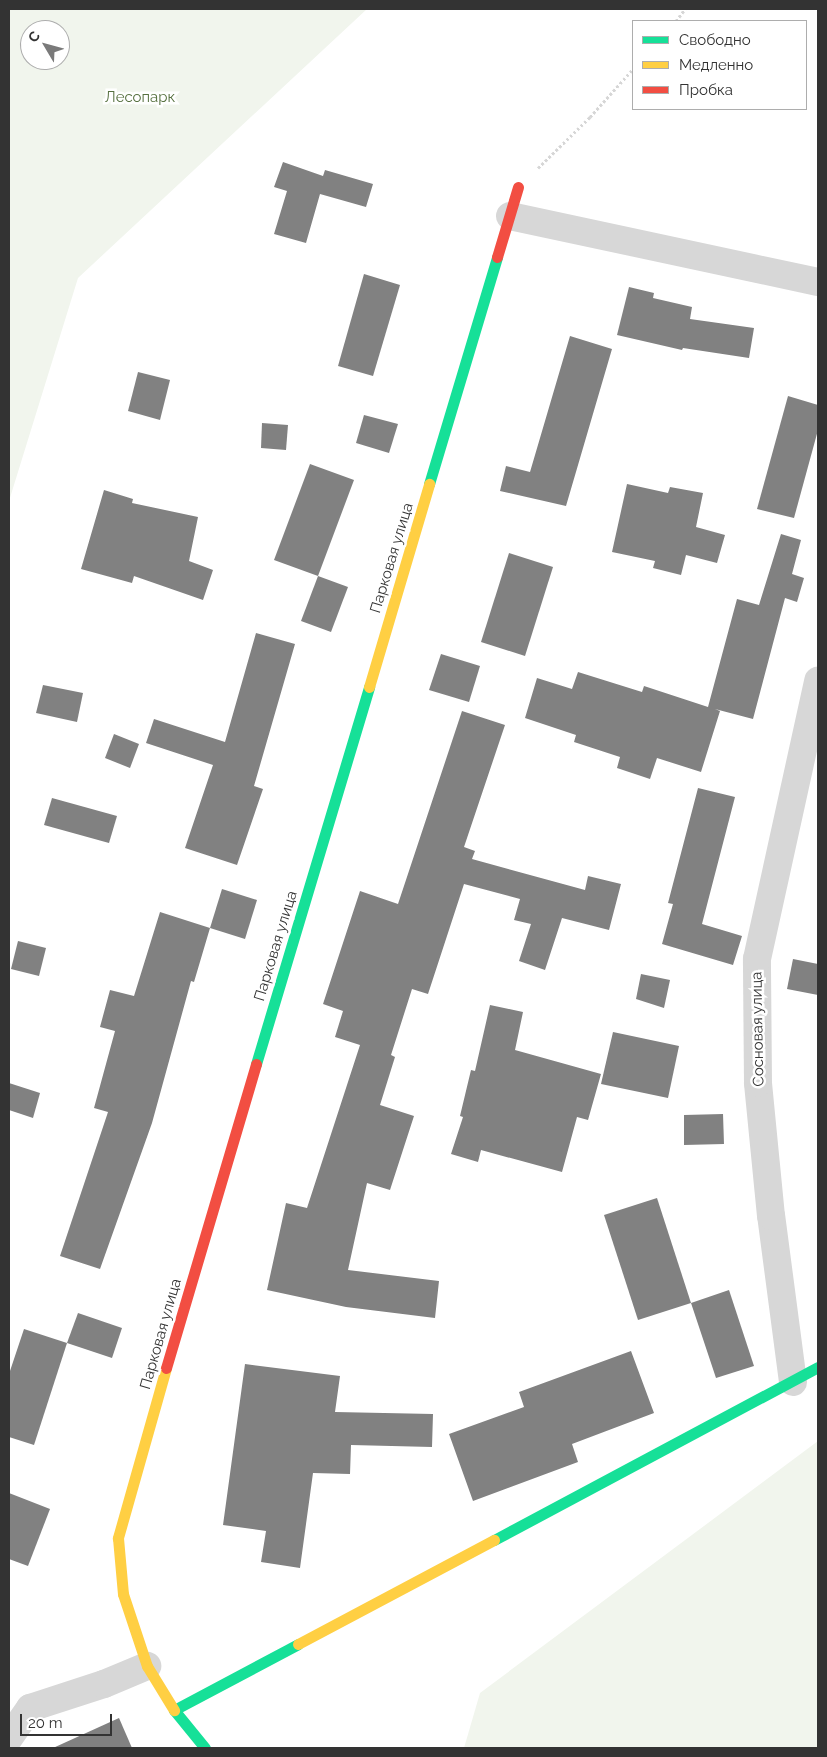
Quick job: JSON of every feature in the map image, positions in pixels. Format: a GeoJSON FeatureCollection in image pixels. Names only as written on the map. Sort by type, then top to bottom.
{"type":"FeatureCollection","features":[{"type":"Feature","properties":{"kind":"street","name":"Парковая улица"},"geometry":{"type":"LineString","coordinates":[[205,1748],[174,1710],[147,1666],[123,1594],[118,1538],[169,1356],[518,187]]}},
{"type":"Feature","properties":{"kind":"street"},"geometry":{"type":"LineString","coordinates":[[510,216],[818,282]]}},
{"type":"Feature","properties":{"kind":"street","name":"Сосновая улица"},"geometry":{"type":"LineString","coordinates":[[793,1382],[771,1216],[758,1083],[757,959],[818,681]]}},
{"type":"Feature","properties":{"kind":"street"},"geometry":{"type":"LineString","coordinates":[[174,1710],[818,1367]]}},
{"type":"Feature","properties":{"kind":"street"},"geometry":{"type":"LineString","coordinates":[[9,1738],[20,1705],[104,1684],[147,1666]]}},
{"type":"Feature","properties":{"kind":"path"},"geometry":{"type":"LineString","coordinates":[[677,20],[685,9]]}},
{"type":"Feature","properties":{"kind":"path"},"geometry":{"type":"LineString","coordinates":[[518,187],[590,117],[632,70]]}},
{"type":"Feature","properties":{"kind":"green space","name":"Лесопарк"},"geometry":{"type":"Polygon","coordinates":[[[9,9],[367,9],[78,278],[9,501],[9,9]]]}},
{"type":"Feature","properties":{"kind":"green space"},"geometry":{"type":"Polygon","coordinates":[[[818,1441],[818,1748],[464,1748],[480,1693],[818,1441]]]}},
{"type":"Feature","properties":{"kind":"building"},"geometry":{"type":"Polygon","coordinates":[[[283,162],[323,176],[325,170],[373,184],[366,207],[320,194],[306,243],[274,234],[287,191],[274,187],[283,162]]]}},
{"type":"Feature","properties":{"kind":"building"},"geometry":{"type":"Polygon","coordinates":[[[364,274],[400,285],[373,376],[338,366],[364,274]]]}},
{"type":"Feature","properties":{"kind":"building"},"geometry":{"type":"Polygon","coordinates":[[[629,287],[654,293],[653,298],[692,307],[690,319],[754,328],[749,358],[683,348],[682,350],[617,335],[629,287]]]}},
{"type":"Feature","properties":{"kind":"building"},"geometry":{"type":"Polygon","coordinates":[[[570,336],[612,349],[566,506],[500,491],[506,466],[530,472],[570,336]]]}},
{"type":"Feature","properties":{"kind":"building"},"geometry":{"type":"Polygon","coordinates":[[[138,372],[170,380],[160,420],[128,411],[138,372]]]}},
{"type":"Feature","properties":{"kind":"building"},"geometry":{"type":"Polygon","coordinates":[[[788,396],[818,405],[818,430],[794,518],[757,509],[788,396]]]}},
{"type":"Feature","properties":{"kind":"building"},"geometry":{"type":"Polygon","coordinates":[[[364,415],[398,424],[389,453],[356,443],[364,415]]]}},
{"type":"Feature","properties":{"kind":"building"},"geometry":{"type":"Polygon","coordinates":[[[262,423],[288,425],[286,450],[261,448],[262,423]]]}},
{"type":"Feature","properties":{"kind":"building"},"geometry":{"type":"Polygon","coordinates":[[[310,464],[354,480],[318,576],[274,560],[310,464]]]}},
{"type":"Feature","properties":{"kind":"building"},"geometry":{"type":"Polygon","coordinates":[[[627,484],[668,493],[670,487],[703,493],[696,527],[725,535],[717,563],[686,555],[681,575],[653,568],[655,561],[612,552],[627,484]]]}},
{"type":"Feature","properties":{"kind":"building"},"geometry":{"type":"Polygon","coordinates":[[[104,490],[133,499],[132,503],[198,517],[189,561],[213,570],[203,600],[134,576],[132,583],[81,569],[104,490]]]}},
{"type":"Feature","properties":{"kind":"building"},"geometry":{"type":"Polygon","coordinates":[[[781,534],[801,540],[792,574],[804,578],[797,602],[785,598],[753,719],[715,709],[720,711],[701,772],[657,758],[650,779],[617,768],[620,757],[574,742],[576,735],[525,718],[537,678],[572,689],[578,672],[642,692],[644,686],[708,707],[737,599],[759,605],[781,534]]]}},
{"type":"Feature","properties":{"kind":"building"},"geometry":{"type":"Polygon","coordinates":[[[509,553],[553,567],[525,656],[481,642],[509,553]]]}},
{"type":"Feature","properties":{"kind":"building"},"geometry":{"type":"Polygon","coordinates":[[[318,576],[348,587],[331,632],[301,621],[318,576]]]}},
{"type":"Feature","properties":{"kind":"building"},"geometry":{"type":"Polygon","coordinates":[[[256,633],[295,644],[254,786],[263,789],[237,865],[185,848],[213,765],[146,743],[154,719],[225,742],[256,633]]]}},
{"type":"Feature","properties":{"kind":"building"},"geometry":{"type":"Polygon","coordinates":[[[441,654],[480,666],[469,702],[429,690],[441,654]]]}},
{"type":"Feature","properties":{"kind":"building"},"geometry":{"type":"Polygon","coordinates":[[[43,685],[83,693],[77,722],[36,713],[43,685]]]}},
{"type":"Feature","properties":{"kind":"building"},"geometry":{"type":"Polygon","coordinates":[[[462,711],[505,725],[464,847],[475,851],[472,859],[585,890],[588,876],[621,884],[609,930],[562,918],[545,970],[519,961],[531,924],[514,920],[520,899],[464,884],[428,994],[412,989],[391,1055],[395,1057],[380,1105],[414,1116],[390,1190],[367,1183],[348,1270],[439,1281],[435,1318],[346,1307],[267,1290],[286,1203],[307,1208],[360,1045],[335,1037],[343,1011],[323,1004],[360,891],[398,904],[462,711]]]}},
{"type":"Feature","properties":{"kind":"building"},"geometry":{"type":"Polygon","coordinates":[[[114,734],[139,744],[130,768],[105,758],[114,734]]]}},
{"type":"Feature","properties":{"kind":"building"},"geometry":{"type":"Polygon","coordinates":[[[698,788],[735,797],[702,924],[742,936],[733,965],[662,944],[673,904],[668,903],[698,788]]]}},
{"type":"Feature","properties":{"kind":"building"},"geometry":{"type":"Polygon","coordinates":[[[52,798],[117,816],[109,843],[44,825],[52,798]]]}},
{"type":"Feature","properties":{"kind":"building"},"geometry":{"type":"Polygon","coordinates":[[[222,889],[257,900],[245,939],[210,928],[222,889]]]}},
{"type":"Feature","properties":{"kind":"building"},"geometry":{"type":"Polygon","coordinates":[[[160,912],[210,928],[194,982],[191,981],[152,1123],[100,1269],[60,1256],[108,1112],[94,1108],[115,1031],[100,1027],[110,990],[134,996],[160,912]]]}},
{"type":"Feature","properties":{"kind":"building"},"geometry":{"type":"Polygon","coordinates":[[[18,941],[46,948],[39,976],[11,969],[18,941]]]}},
{"type":"Feature","properties":{"kind":"building"},"geometry":{"type":"Polygon","coordinates":[[[793,959],[818,964],[818,995],[787,989],[793,959]]]}},
{"type":"Feature","properties":{"kind":"building"},"geometry":{"type":"Polygon","coordinates":[[[641,974],[670,980],[664,1008],[636,999],[641,974]]]}},
{"type":"Feature","properties":{"kind":"building"},"geometry":{"type":"Polygon","coordinates":[[[490,1005],[523,1012],[515,1050],[601,1074],[588,1120],[577,1117],[562,1172],[481,1150],[478,1162],[451,1154],[463,1117],[460,1116],[471,1070],[475,1071],[490,1005]]]}},
{"type":"Feature","properties":{"kind":"building"},"geometry":{"type":"Polygon","coordinates":[[[613,1032],[679,1046],[668,1098],[601,1084],[613,1032]]]}},
{"type":"Feature","properties":{"kind":"building"},"geometry":{"type":"Polygon","coordinates":[[[9,1083],[40,1093],[33,1118],[9,1110],[9,1083]]]}},
{"type":"Feature","properties":{"kind":"building"},"geometry":{"type":"Polygon","coordinates":[[[723,1114],[724,1144],[684,1145],[684,1115],[723,1114]]]}},
{"type":"Feature","properties":{"kind":"building"},"geometry":{"type":"Polygon","coordinates":[[[657,1198],[691,1303],[638,1320],[604,1215],[657,1198]]]}},
{"type":"Feature","properties":{"kind":"building"},"geometry":{"type":"Polygon","coordinates":[[[729,1290],[754,1366],[716,1378],[691,1303],[729,1290]]]}},
{"type":"Feature","properties":{"kind":"building"},"geometry":{"type":"Polygon","coordinates":[[[78,1313],[122,1328],[112,1358],[67,1343],[78,1313]]]}},
{"type":"Feature","properties":{"kind":"building"},"geometry":{"type":"Polygon","coordinates":[[[24,1329],[67,1343],[34,1445],[9,1437],[9,1374],[24,1329]]]}},
{"type":"Feature","properties":{"kind":"building"},"geometry":{"type":"Polygon","coordinates":[[[631,1351],[654,1413],[572,1444],[578,1462],[473,1501],[449,1434],[524,1407],[519,1392],[631,1351]]]}},
{"type":"Feature","properties":{"kind":"building"},"geometry":{"type":"Polygon","coordinates":[[[245,1364],[340,1376],[335,1412],[433,1414],[432,1447],[351,1445],[350,1474],[313,1473],[300,1568],[261,1562],[266,1531],[223,1525],[245,1364]]]}},
{"type":"Feature","properties":{"kind":"building"},"geometry":{"type":"Polygon","coordinates":[[[9,1493],[50,1509],[28,1566],[9,1559],[9,1493]]]}},
{"type":"Feature","properties":{"kind":"building"},"geometry":{"type":"Polygon","coordinates":[[[119,1718],[132,1748],[53,1748],[119,1718]]]}},
{"type":"Feature","properties":{"kind":"traffic: fast"},"geometry":{"type":"LineString","coordinates":[[429,484],[497,257]]}},
{"type":"Feature","properties":{"kind":"traffic: fast"},"geometry":{"type":"LineString","coordinates":[[256,1064],[369,687]]}},
{"type":"Feature","properties":{"kind":"traffic: fast"},"geometry":{"type":"LineString","coordinates":[[494,1540],[818,1367]]}},
{"type":"Feature","properties":{"kind":"traffic: fast"},"geometry":{"type":"LineString","coordinates":[[205,1748],[174,1710],[298,1644]]}},
{"type":"Feature","properties":{"kind":"traffic: slow"},"geometry":{"type":"LineString","coordinates":[[369,687],[429,484]]}},
{"type":"Feature","properties":{"kind":"traffic: slow"},"geometry":{"type":"LineString","coordinates":[[166,1368],[118,1538],[123,1594],[147,1666],[174,1710]]}},
{"type":"Feature","properties":{"kind":"traffic: slow"},"geometry":{"type":"LineString","coordinates":[[298,1644],[494,1540]]}},
{"type":"Feature","properties":{"kind":"traffic: jam"},"geometry":{"type":"LineString","coordinates":[[497,257],[518,187]]}},
{"type":"Feature","properties":{"kind":"traffic: jam"},"geometry":{"type":"LineString","coordinates":[[166,1368],[256,1064]]}}]}
